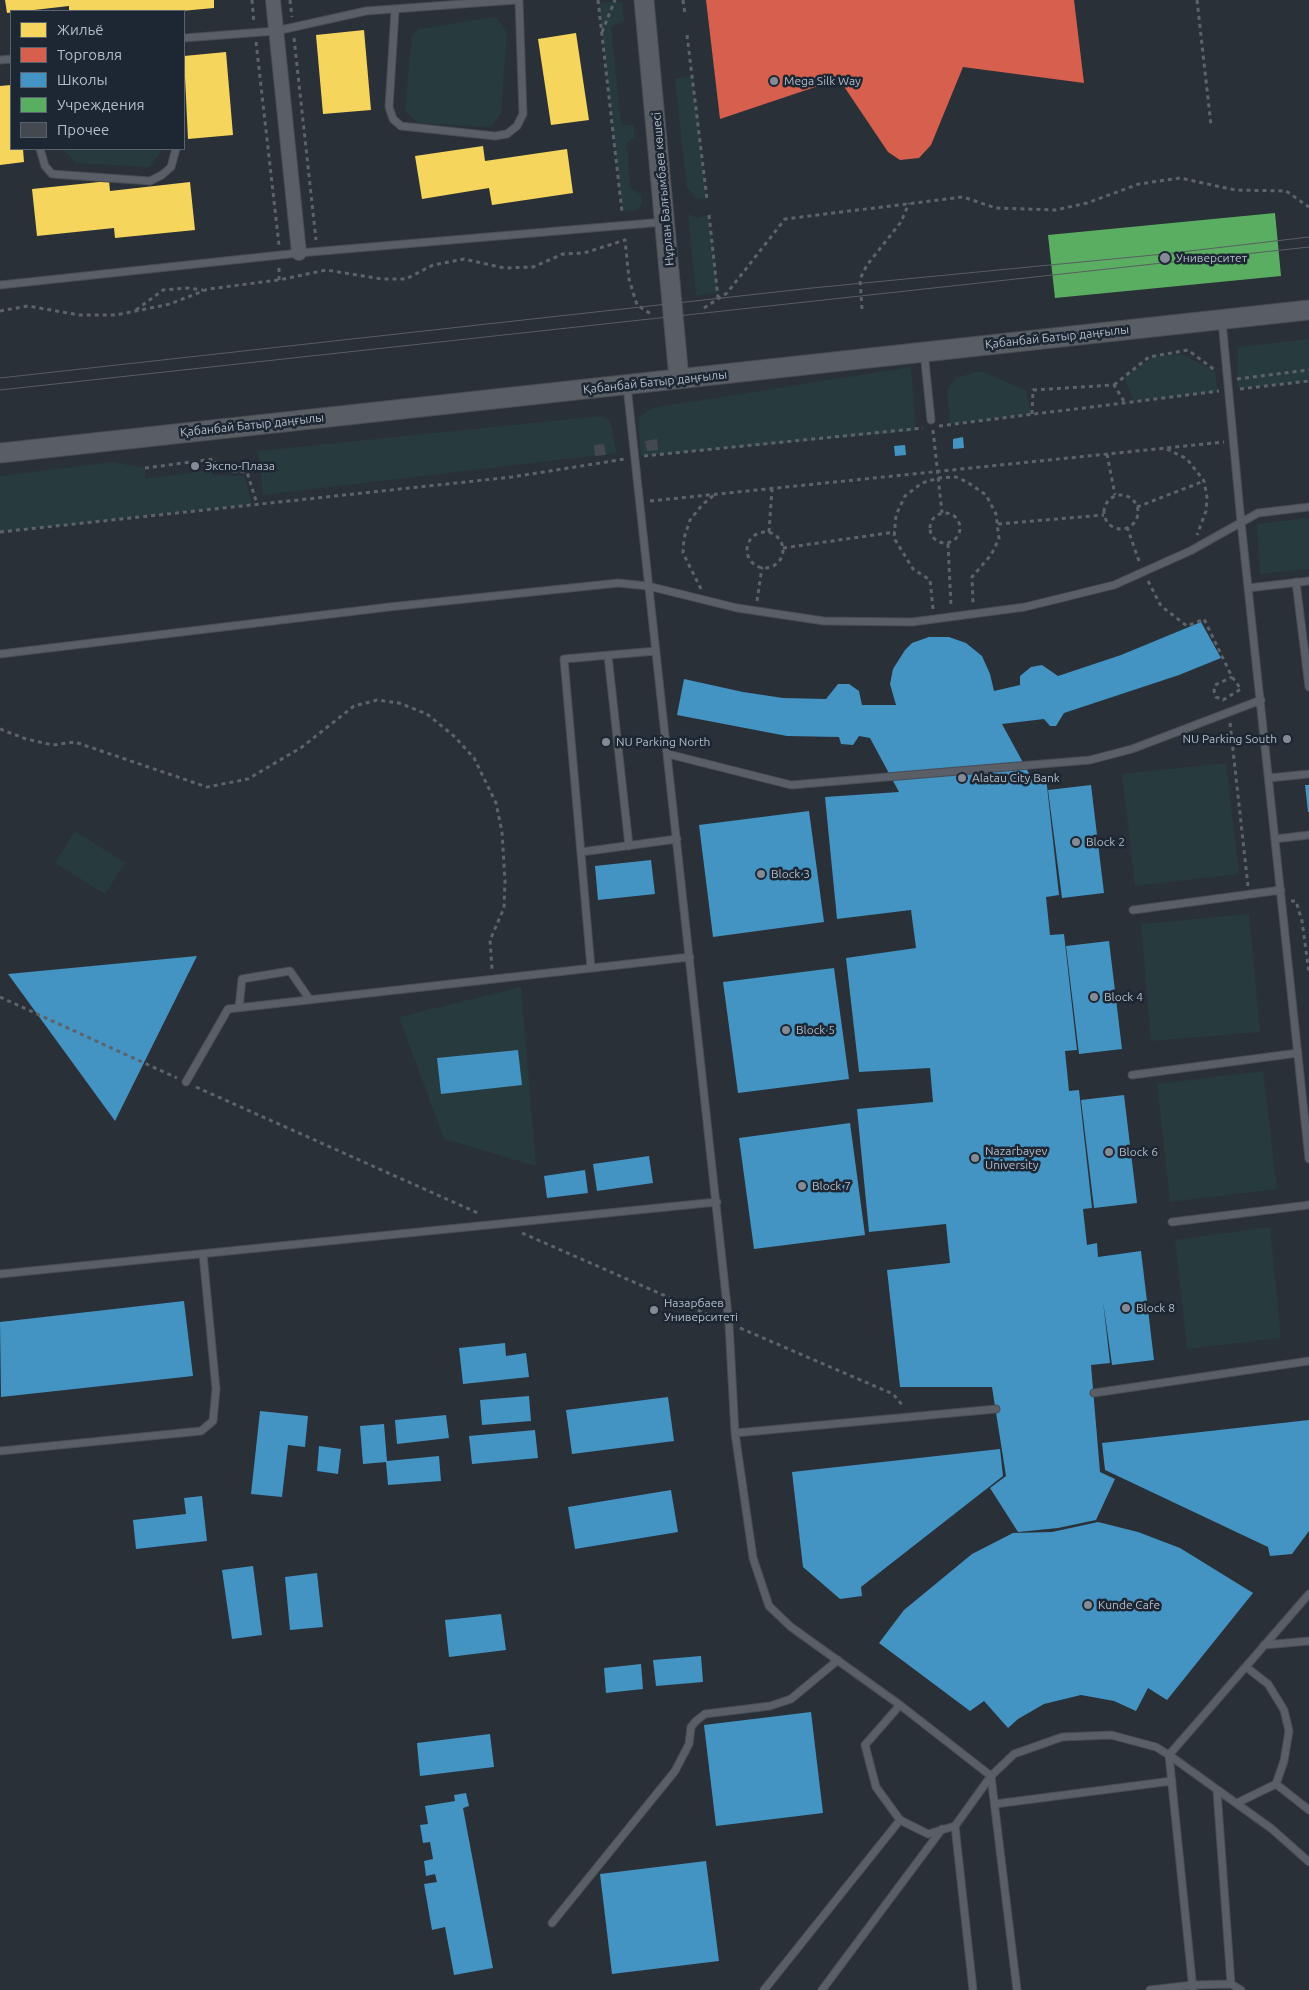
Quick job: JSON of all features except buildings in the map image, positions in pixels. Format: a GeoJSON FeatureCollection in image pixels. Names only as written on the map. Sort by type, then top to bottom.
{"type":"FeatureCollection","features":[{"type":"Feature","properties":{"kind":"main road","name":"Нұрлан Балғымбаев көшесі"},"geometry":{"type":"LineString","coordinates":[[644,0],[679,379]]}},
{"type":"Feature","properties":{"kind":"main road","name":"Қабанбай Батыр даңғылы"},"geometry":{"type":"LineString","coordinates":[[0,453],[1309,310]]}},
{"type":"Feature","properties":{"kind":"street"},"geometry":{"type":"LineString","coordinates":[[273,0],[299,253]]}},
{"type":"Feature","properties":{"kind":"lane"},"geometry":{"type":"LineString","coordinates":[[185,38],[276,31],[366,11],[395,11],[517,0],[523,114],[517,126],[507,134],[495,136],[401,126],[393,119],[389,107],[395,11]]}},
{"type":"Feature","properties":{"kind":"lane"},"geometry":{"type":"LineString","coordinates":[[40,150],[45,166],[52,174],[150,181],[162,175],[171,166],[176,150]]}},
{"type":"Feature","properties":{"kind":"lane"},"geometry":{"type":"LineString","coordinates":[[0,285],[318,251],[666,222]]}},
{"type":"Feature","properties":{"kind":"lane"},"geometry":{"type":"LineString","coordinates":[[1222,320],[1241,522],[1309,1159]]}},
{"type":"Feature","properties":{"kind":"lane"},"geometry":{"type":"LineString","coordinates":[[924,352],[931,420]]}},
{"type":"Feature","properties":{"kind":"lane"},"geometry":{"type":"LineString","coordinates":[[626,385],[717,1202],[729,1324],[735,1433],[752,1558],[770,1606],[791,1627],[900,1705],[991,1776],[1017,1990]]}},
{"type":"Feature","properties":{"kind":"lane"},"geometry":{"type":"LineString","coordinates":[[0,654],[389,607],[608,584],[648,586],[755,610],[824,621],[912,622],[933,620],[1025,607],[1114,585],[1190,551],[1258,513],[1309,507]]}},
{"type":"Feature","properties":{"kind":"lane"},"geometry":{"type":"LineString","coordinates":[[1248,588],[1309,580]]}},
{"type":"Feature","properties":{"kind":"lane"},"geometry":{"type":"LineString","coordinates":[[1296,582],[1309,687]]}},
{"type":"Feature","properties":{"kind":"lane"},"geometry":{"type":"LineString","coordinates":[[591,968],[564,659],[656,652]]}},
{"type":"Feature","properties":{"kind":"lane"},"geometry":{"type":"LineString","coordinates":[[608,656],[629,846]]}},
{"type":"Feature","properties":{"kind":"lane"},"geometry":{"type":"LineString","coordinates":[[668,754],[791,785],[1090,760],[1132,749],[1261,700]]}},
{"type":"Feature","properties":{"kind":"lane"},"geometry":{"type":"LineString","coordinates":[[1269,778],[1309,774]]}},
{"type":"Feature","properties":{"kind":"lane"},"geometry":{"type":"LineString","coordinates":[[1275,839],[1309,835]]}},
{"type":"Feature","properties":{"kind":"lane"},"geometry":{"type":"LineString","coordinates":[[581,852],[677,839]]}},
{"type":"Feature","properties":{"kind":"lane"},"geometry":{"type":"LineString","coordinates":[[1133,910],[1281,890]]}},
{"type":"Feature","properties":{"kind":"lane"},"geometry":{"type":"LineString","coordinates":[[186,1082],[228,1009],[690,957]]}},
{"type":"Feature","properties":{"kind":"lane"},"geometry":{"type":"LineString","coordinates":[[239,1008],[242,979],[290,971],[310,1000]]}},
{"type":"Feature","properties":{"kind":"lane"},"geometry":{"type":"LineString","coordinates":[[1132,1075],[1298,1053]]}},
{"type":"Feature","properties":{"kind":"lane"},"geometry":{"type":"LineString","coordinates":[[0,1274],[504,1225],[717,1202]]}},
{"type":"Feature","properties":{"kind":"lane"},"geometry":{"type":"LineString","coordinates":[[1172,1222],[1309,1205]]}},
{"type":"Feature","properties":{"kind":"lane"},"geometry":{"type":"LineString","coordinates":[[0,1451],[201,1432],[213,1421],[216,1389],[203,1254]]}},
{"type":"Feature","properties":{"kind":"lane"},"geometry":{"type":"LineString","coordinates":[[1094,1393],[1309,1361]]}},
{"type":"Feature","properties":{"kind":"lane"},"geometry":{"type":"LineString","coordinates":[[735,1433],[996,1409]]}},
{"type":"Feature","properties":{"kind":"lane"},"geometry":{"type":"LineString","coordinates":[[1193,1987],[1169,1755],[1309,1594]]}},
{"type":"Feature","properties":{"kind":"lane"},"geometry":{"type":"LineString","coordinates":[[1264,1645],[1309,1641]]}},
{"type":"Feature","properties":{"kind":"lane"},"geometry":{"type":"LineString","coordinates":[[552,1923],[675,1772],[689,1744],[690,1727],[696,1721],[705,1714],[770,1706],[790,1699],[838,1660]]}},
{"type":"Feature","properties":{"kind":"lane"},"geometry":{"type":"LineString","coordinates":[[1238,1804],[1276,1784],[1284,1761],[1289,1731],[1284,1710],[1268,1684],[1246,1667]]}},
{"type":"Feature","properties":{"kind":"lane"},"geometry":{"type":"LineString","coordinates":[[900,1705],[866,1745],[876,1787],[900,1820],[928,1834],[955,1826],[991,1776],[1014,1754],[1062,1737],[1111,1735],[1156,1747],[1169,1755],[1216,1791],[1238,1804],[1272,1829],[1309,1862]]}},
{"type":"Feature","properties":{"kind":"lane"},"geometry":{"type":"LineString","coordinates":[[995,1804],[1172,1781]]}},
{"type":"Feature","properties":{"kind":"lane"},"geometry":{"type":"LineString","coordinates":[[1276,1784],[1309,1810]]}},
{"type":"Feature","properties":{"kind":"lane"},"geometry":{"type":"LineString","coordinates":[[1216,1791],[1231,1984]]}},
{"type":"Feature","properties":{"kind":"lane"},"geometry":{"type":"LineString","coordinates":[[764,1990],[900,1820]]}},
{"type":"Feature","properties":{"kind":"lane"},"geometry":{"type":"LineString","coordinates":[[955,1826],[973,1990]]}},
{"type":"Feature","properties":{"kind":"lane"},"geometry":{"type":"LineString","coordinates":[[822,1990],[942,1830]]}},
{"type":"Feature","properties":{"kind":"lane"},"geometry":{"type":"LineString","coordinates":[[1150,1990],[1231,1984],[1241,1990]]}},
{"type":"Feature","properties":{"kind":"path"},"geometry":{"type":"LineString","coordinates":[[252,0],[280,255]]}},
{"type":"Feature","properties":{"kind":"path"},"geometry":{"type":"LineString","coordinates":[[290,0],[318,251]]}},
{"type":"Feature","properties":{"kind":"path"},"geometry":{"type":"LineString","coordinates":[[598,0],[622,212]]}},
{"type":"Feature","properties":{"kind":"path"},"geometry":{"type":"LineString","coordinates":[[602,33],[615,0]]}},
{"type":"Feature","properties":{"kind":"path"},"geometry":{"type":"LineString","coordinates":[[683,0],[685,14]]}},
{"type":"Feature","properties":{"kind":"path"},"geometry":{"type":"LineString","coordinates":[[1197,0],[1211,125]]}},
{"type":"Feature","properties":{"kind":"path"},"geometry":{"type":"LineString","coordinates":[[687,35],[707,199]]}},
{"type":"Feature","properties":{"kind":"path"},"geometry":{"type":"LineString","coordinates":[[704,308],[727,293],[785,219],[964,197],[996,208],[1056,210],[1087,203],[1139,184],[1180,178],[1235,190],[1286,191],[1309,207]]}},
{"type":"Feature","properties":{"kind":"path"},"geometry":{"type":"LineString","coordinates":[[862,309],[860,279],[867,265],[901,222],[909,203]]}},
{"type":"Feature","properties":{"kind":"path"},"geometry":{"type":"LineString","coordinates":[[709,215],[718,298]]}},
{"type":"Feature","properties":{"kind":"path"},"geometry":{"type":"LineString","coordinates":[[134,311],[163,290],[186,288],[204,290],[279,280],[326,270],[382,279],[406,279],[433,265],[464,259],[504,268],[533,267],[563,254],[584,253],[625,240],[630,278],[637,305],[651,314]]}},
{"type":"Feature","properties":{"kind":"path"},"geometry":{"type":"LineString","coordinates":[[0,311],[28,306],[79,315],[116,315],[170,304],[204,290]]}},
{"type":"Feature","properties":{"kind":"path"},"geometry":{"type":"LineString","coordinates":[[1032,414],[1033,390],[1114,385],[1149,357],[1188,350],[1227,380],[1309,370]]}},
{"type":"Feature","properties":{"kind":"path"},"geometry":{"type":"LineString","coordinates":[[1228,390],[1309,381]]}},
{"type":"Feature","properties":{"kind":"path"},"geometry":{"type":"LineString","coordinates":[[1114,385],[1125,403]]}},
{"type":"Feature","properties":{"kind":"path"},"geometry":{"type":"LineString","coordinates":[[931,420],[942,513]]}},
{"type":"Feature","properties":{"kind":"path"},"geometry":{"type":"LineString","coordinates":[[640,502],[1233,441]]}},
{"type":"Feature","properties":{"kind":"path"},"geometry":{"type":"LineString","coordinates":[[1165,448],[1187,458],[1204,481],[1207,497],[1206,511],[1190,551]]}},
{"type":"Feature","properties":{"kind":"path"},"geometry":{"type":"LineString","coordinates":[[1107,454],[1115,495]]}},
{"type":"Feature","properties":{"kind":"path"},"geometry":{"type":"LineString","coordinates":[[0,532],[512,476],[635,457]]}},
{"type":"Feature","properties":{"kind":"path"},"geometry":{"type":"LineString","coordinates":[[145,468],[214,459],[218,470],[248,472],[257,504]]}},
{"type":"Feature","properties":{"kind":"path"},"geometry":{"type":"LineString","coordinates":[[933,620],[930,580],[913,569],[894,538],[896,515],[905,496],[922,483],[938,478],[956,477],[986,495],[996,514],[1000,539],[991,555],[972,577],[974,614]]}},
{"type":"Feature","properties":{"kind":"path"},"geometry":{"type":"LineString","coordinates":[[1137,507],[1204,481]]}},
{"type":"Feature","properties":{"kind":"path"},"geometry":{"type":"LineString","coordinates":[[769,532],[772,489]]}},
{"type":"Feature","properties":{"kind":"path"},"geometry":{"type":"LineString","coordinates":[[707,600],[683,553],[684,538],[690,520],[702,505],[715,495]]}},
{"type":"Feature","properties":{"kind":"path"},"geometry":{"type":"LineString","coordinates":[[1115,495],[1127,495],[1136,503],[1137,507],[1138,514],[1132,525],[1121,529],[1110,525],[1104,515],[1106,503],[1115,495]]}},
{"type":"Feature","properties":{"kind":"path"},"geometry":{"type":"LineString","coordinates":[[942,513],[952,514],[959,521],[961,531],[957,539],[948,544],[938,543],[931,536],[929,526],[934,517],[942,513]]}},
{"type":"Feature","properties":{"kind":"path"},"geometry":{"type":"LineString","coordinates":[[997,524],[1104,515]]}},
{"type":"Feature","properties":{"kind":"path"},"geometry":{"type":"LineString","coordinates":[[1127,527],[1143,571],[1161,606],[1187,626],[1204,619],[1232,677],[1241,689],[1223,700],[1216,697],[1215,685],[1232,677]]}},
{"type":"Feature","properties":{"kind":"path"},"geometry":{"type":"LineString","coordinates":[[769,532],[780,539],[783,548],[784,551],[779,563],[767,568],[755,566],[747,555],[748,542],[757,533],[769,532]]}},
{"type":"Feature","properties":{"kind":"path"},"geometry":{"type":"LineString","coordinates":[[783,548],[895,532]]}},
{"type":"Feature","properties":{"kind":"path"},"geometry":{"type":"LineString","coordinates":[[948,544],[952,617]]}},
{"type":"Feature","properties":{"kind":"path"},"geometry":{"type":"LineString","coordinates":[[755,610],[762,567]]}},
{"type":"Feature","properties":{"kind":"path"},"geometry":{"type":"LineString","coordinates":[[0,729],[53,745],[75,742],[207,787],[248,778],[302,747],[354,706],[377,700],[399,703],[427,714],[455,737],[474,758],[496,804],[502,832],[505,880],[504,908],[490,940],[493,979]]}},
{"type":"Feature","properties":{"kind":"path"},"geometry":{"type":"LineString","coordinates":[[1230,711],[1233,757],[1250,894]]}},
{"type":"Feature","properties":{"kind":"path"},"geometry":{"type":"LineString","coordinates":[[1282,902],[1296,901],[1302,921],[1309,973]]}},
{"type":"Feature","properties":{"kind":"path"},"geometry":{"type":"LineString","coordinates":[[0,997],[504,1225],[893,1394],[912,1417]]}},
{"type":"Feature","properties":{"kind":"green space"},"geometry":{"type":"Polygon","coordinates":[[[616,1],[622,4],[624,21],[611,27],[621,125],[633,125],[635,137],[627,143],[630,189],[641,194],[642,204],[637,210],[622,212],[599,3],[616,1]]]}},
{"type":"Feature","properties":{"kind":"green space"},"geometry":{"type":"Polygon","coordinates":[[[496,17],[507,33],[501,113],[491,127],[418,123],[405,110],[412,35],[419,29],[496,17]]]}},
{"type":"Feature","properties":{"kind":"green space"},"geometry":{"type":"Polygon","coordinates":[[[692,76],[707,199],[697,198],[687,188],[675,79],[692,76]]]}},
{"type":"Feature","properties":{"kind":"green space"},"geometry":{"type":"Polygon","coordinates":[[[64,150],[160,150],[160,153],[149,167],[76,163],[64,150]]]}},
{"type":"Feature","properties":{"kind":"green space"},"geometry":{"type":"Polygon","coordinates":[[[688,214],[697,218],[709,215],[718,292],[696,296],[688,214]]]}},
{"type":"Feature","properties":{"kind":"green space"},"geometry":{"type":"Polygon","coordinates":[[[1309,339],[1309,381],[1237,389],[1238,347],[1309,339]]]}},
{"type":"Feature","properties":{"kind":"green space"},"geometry":{"type":"Polygon","coordinates":[[[1181,354],[1215,371],[1217,392],[1134,401],[1124,378],[1154,357],[1181,354]]]}},
{"type":"Feature","properties":{"kind":"green space"},"geometry":{"type":"Polygon","coordinates":[[[911,367],[916,431],[641,456],[638,418],[652,408],[911,367]]]}},
{"type":"Feature","properties":{"kind":"green space"},"geometry":{"type":"Polygon","coordinates":[[[980,371],[1026,390],[1032,414],[950,424],[947,390],[956,378],[980,371]]]}},
{"type":"Feature","properties":{"kind":"green space"},"geometry":{"type":"Polygon","coordinates":[[[601,416],[610,421],[617,453],[263,495],[258,451],[601,416]]]}},
{"type":"Feature","properties":{"kind":"green space"},"geometry":{"type":"Polygon","coordinates":[[[112,462],[145,468],[145,479],[211,470],[213,475],[244,476],[252,504],[0,532],[0,476],[112,462]]]}},
{"type":"Feature","properties":{"kind":"green space"},"geometry":{"type":"Polygon","coordinates":[[[1309,518],[1309,569],[1260,574],[1257,524],[1309,518]]]}},
{"type":"Feature","properties":{"kind":"green space"},"geometry":{"type":"Polygon","coordinates":[[[1226,763],[1239,874],[1135,886],[1122,774],[1226,763]]]}},
{"type":"Feature","properties":{"kind":"green space"},"geometry":{"type":"Polygon","coordinates":[[[75,831],[125,863],[105,894],[55,863],[75,831]]]}},
{"type":"Feature","properties":{"kind":"green space"},"geometry":{"type":"Polygon","coordinates":[[[1249,914],[1260,1032],[1151,1041],[1141,924],[1249,914]]]}},
{"type":"Feature","properties":{"kind":"green space"},"geometry":{"type":"Polygon","coordinates":[[[521,987],[536,1166],[444,1139],[399,1017],[521,987]]]}},
{"type":"Feature","properties":{"kind":"green space"},"geometry":{"type":"Polygon","coordinates":[[[1263,1071],[1277,1189],[1170,1202],[1157,1084],[1263,1071]]]}},
{"type":"Feature","properties":{"kind":"green space"},"geometry":{"type":"Polygon","coordinates":[[[1270,1227],[1281,1338],[1187,1349],[1175,1240],[1270,1227]]]}},
{"type":"Feature","properties":{"kind":"tram line"},"geometry":{"type":"LineString","coordinates":[[0,378],[812,288],[1164,254],[1309,237]]}},
{"type":"Feature","properties":{"kind":"tram line"},"geometry":{"type":"LineString","coordinates":[[0,390],[1309,247]]}},
{"type":"Feature","properties":{"kind":"place","name":"Mega Silk Way"},"geometry":{"type":"Point","coordinates":[774,81]}},
{"type":"Feature","properties":{"kind":"place","name":"Университет"},"geometry":{"type":"Point","coordinates":[1165,258]}},
{"type":"Feature","properties":{"kind":"place","name":"Экспо-Плаза"},"geometry":{"type":"Point","coordinates":[195,466]}},
{"type":"Feature","properties":{"kind":"place","name":"NU Parking South"},"geometry":{"type":"Point","coordinates":[1287,739]}},
{"type":"Feature","properties":{"kind":"place","name":"NU Parking North"},"geometry":{"type":"Point","coordinates":[606,742]}},
{"type":"Feature","properties":{"kind":"place","name":"Alatau City Bank"},"geometry":{"type":"Point","coordinates":[962,778]}},
{"type":"Feature","properties":{"kind":"place","name":"Block 2"},"geometry":{"type":"Point","coordinates":[1076,842]}},
{"type":"Feature","properties":{"kind":"place","name":"Block 3"},"geometry":{"type":"Point","coordinates":[761,874]}},
{"type":"Feature","properties":{"kind":"place","name":"Block 4"},"geometry":{"type":"Point","coordinates":[1094,997]}},
{"type":"Feature","properties":{"kind":"place","name":"Block 5"},"geometry":{"type":"Point","coordinates":[786,1030]}},
{"type":"Feature","properties":{"kind":"place","name":"Block 6"},"geometry":{"type":"Point","coordinates":[1109,1152]}},
{"type":"Feature","properties":{"kind":"place","name":"Nazarbayev University"},"geometry":{"type":"Point","coordinates":[975,1158]}},
{"type":"Feature","properties":{"kind":"place","name":"Block 7"},"geometry":{"type":"Point","coordinates":[802,1186]}},
{"type":"Feature","properties":{"kind":"place","name":"Block 8"},"geometry":{"type":"Point","coordinates":[1126,1308]}},
{"type":"Feature","properties":{"kind":"place","name":"Назарбаев Университеті"},"geometry":{"type":"Point","coordinates":[654,1310]}},
{"type":"Feature","properties":{"kind":"place","name":"Kunde Cafe"},"geometry":{"type":"Point","coordinates":[1088,1605]}}]}
